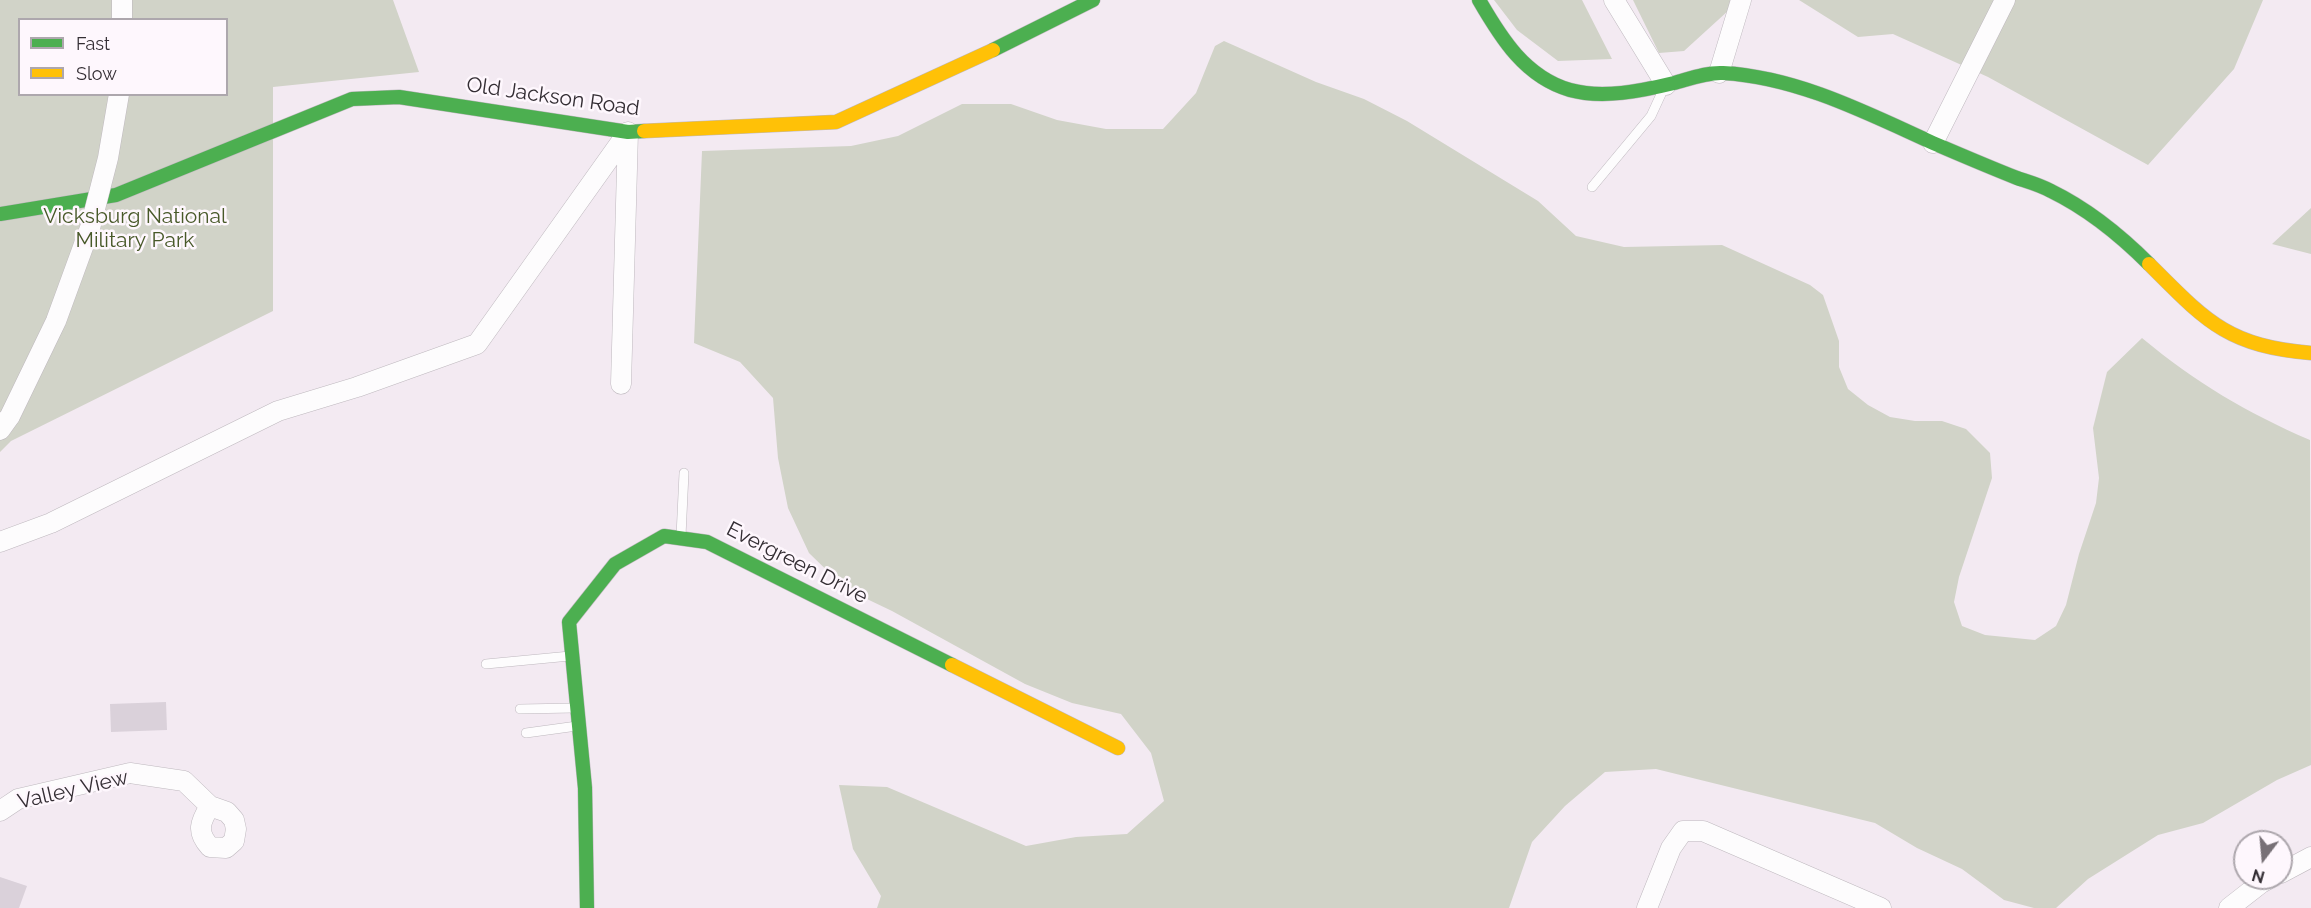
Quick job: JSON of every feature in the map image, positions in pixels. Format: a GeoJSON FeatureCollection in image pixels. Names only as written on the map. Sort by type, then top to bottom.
{"type":"FeatureCollection","features":[{"type":"Feature","properties":{"kind":"street"},"geometry":{"type":"LineString","coordinates":[[122,0],[122,18]]}},
{"type":"Feature","properties":{"kind":"street","name":"Old Jackson Road"},"geometry":{"type":"LineString","coordinates":[[0,214],[116,195],[352,99],[399,97],[628,132],[836,122],[1031,33],[1093,0]]}},
{"type":"Feature","properties":{"kind":"street"},"geometry":{"type":"LineString","coordinates":[[1479,0],[1494,30],[1530,70],[1552,83],[1574,91],[1604,95],[1629,93],[1719,73],[1797,86],[1870,112],[1933,142],[2054,192],[2122,238],[2193,307],[2215,325],[2243,340],[2270,348],[2311,353]]}},
{"type":"Feature","properties":{"kind":"street"},"geometry":{"type":"LineString","coordinates":[[1614,0],[1666,85]]}},
{"type":"Feature","properties":{"kind":"street"},"geometry":{"type":"LineString","coordinates":[[1719,73],[1741,0]]}},
{"type":"Feature","properties":{"kind":"street"},"geometry":{"type":"LineString","coordinates":[[1933,142],[2005,0]]}},
{"type":"Feature","properties":{"kind":"street"},"geometry":{"type":"LineString","coordinates":[[5,423],[56,321],[90,228],[108,158],[119,96]]}},
{"type":"Feature","properties":{"kind":"street"},"geometry":{"type":"LineString","coordinates":[[621,384],[628,132]]}},
{"type":"Feature","properties":{"kind":"street"},"geometry":{"type":"LineString","coordinates":[[0,542],[51,523],[278,411],[357,387],[477,344],[628,132]]}},
{"type":"Feature","properties":{"kind":"street","name":"Evergreen Drive"},"geometry":{"type":"LineString","coordinates":[[587,908],[585,788],[568,622],[615,564],[664,536],[708,542],[1118,748]]}},
{"type":"Feature","properties":{"kind":"street","name":"Valley View"},"geometry":{"type":"LineString","coordinates":[[0,811],[18,799],[130,773],[184,781],[210,806]]}},
{"type":"Feature","properties":{"kind":"street"},"geometry":{"type":"LineString","coordinates":[[1647,908],[1671,848],[1683,831],[1703,831],[1881,908]]}},
{"type":"Feature","properties":{"kind":"street"},"geometry":{"type":"LineString","coordinates":[[2293,867],[2311,857]]}},
{"type":"Feature","properties":{"kind":"street"},"geometry":{"type":"LineString","coordinates":[[2229,908],[2252,890]]}},
{"type":"Feature","properties":{"kind":"lane"},"geometry":{"type":"LineString","coordinates":[[1592,186],[1651,116],[1666,85]]}},
{"type":"Feature","properties":{"kind":"lane"},"geometry":{"type":"LineString","coordinates":[[681,539],[684,473]]}},
{"type":"Feature","properties":{"kind":"lane"},"geometry":{"type":"LineString","coordinates":[[486,664],[571,656]]}},
{"type":"Feature","properties":{"kind":"lane"},"geometry":{"type":"LineString","coordinates":[[520,709],[577,708]]}},
{"type":"Feature","properties":{"kind":"lane"},"geometry":{"type":"LineString","coordinates":[[526,733],[579,726]]}},
{"type":"Feature","properties":{"kind":"green space","name":"Vicksburg National Military Park"},"geometry":{"type":"Polygon","coordinates":[[[0,0],[393,0],[419,72],[273,87],[273,311],[11,441],[0,452],[0,0]]]}},
{"type":"Feature","properties":{"kind":"green space"},"geometry":{"type":"Polygon","coordinates":[[[1494,0],[1582,0],[1612,59],[1558,61],[1517,30],[1494,0]]]}},
{"type":"Feature","properties":{"kind":"green space"},"geometry":{"type":"Polygon","coordinates":[[[1633,0],[1740,0],[1684,51],[1659,53],[1633,0]]]}},
{"type":"Feature","properties":{"kind":"green space"},"geometry":{"type":"Polygon","coordinates":[[[1799,0],[2263,0],[2234,69],[2148,165],[1988,77],[1893,34],[1858,37],[1799,0]]]}},
{"type":"Feature","properties":{"kind":"green space"},"geometry":{"type":"Polygon","coordinates":[[[1224,41],[1316,82],[1364,99],[1407,121],[1538,201],[1576,236],[1624,247],[1722,245],[1810,285],[1823,295],[1839,341],[1839,367],[1848,389],[1868,405],[1890,417],[1915,421],[1942,421],[1966,429],[1990,453],[1992,478],[1959,577],[1954,602],[1962,626],[1985,635],[2035,640],[2056,626],[2066,605],[2079,554],[2096,503],[2099,478],[2093,428],[2107,372],[2142,338],[2182,369],[2222,395],[2310,440],[2311,765],[2277,780],[2203,823],[2158,835],[2088,879],[2056,908],[2034,908],[2004,900],[1962,869],[1917,848],[1875,823],[1656,769],[1605,772],[1565,806],[1532,842],[1509,908],[877,908],[881,896],[853,849],[839,785],[887,787],[1026,846],[1076,837],[1127,834],[1164,801],[1151,753],[1121,714],[1072,703],[1025,684],[892,611],[846,589],[809,553],[788,508],[778,458],[773,398],[740,362],[694,343],[702,151],[851,146],[898,136],[962,104],[1011,104],[1057,120],[1106,129],[1163,129],[1196,93],[1215,46],[1224,41]]]}},
{"type":"Feature","properties":{"kind":"green space"},"geometry":{"type":"Polygon","coordinates":[[[2311,208],[2311,254],[2272,244],[2311,208]]]}},
{"type":"Feature","properties":{"kind":"building"},"geometry":{"type":"Polygon","coordinates":[[[166,702],[167,730],[111,732],[110,704],[166,702]]]}},
{"type":"Feature","properties":{"kind":"building"},"geometry":{"type":"Polygon","coordinates":[[[0,877],[27,886],[19,908],[0,908],[0,877]]]}},
{"type":"Feature","properties":{"kind":"traffic: fast"},"geometry":{"type":"LineString","coordinates":[[993,50],[1093,0]]}},
{"type":"Feature","properties":{"kind":"traffic: fast"},"geometry":{"type":"LineString","coordinates":[[1479,0],[1496,28],[1516,54],[1527,66],[1554,84],[1583,93],[1609,94],[1648,89],[1704,75],[1723,73],[1778,81],[1805,89],[2065,198],[2103,224],[2149,264]]}},
{"type":"Feature","properties":{"kind":"traffic: fast"},"geometry":{"type":"LineString","coordinates":[[0,214],[116,195],[352,99],[399,97],[628,132],[644,131]]}},
{"type":"Feature","properties":{"kind":"traffic: fast"},"geometry":{"type":"LineString","coordinates":[[587,908],[585,788],[569,622],[615,564],[664,536],[707,542],[952,665]]}},
{"type":"Feature","properties":{"kind":"traffic: slow"},"geometry":{"type":"LineString","coordinates":[[644,131],[836,122],[993,50]]}},
{"type":"Feature","properties":{"kind":"traffic: slow"},"geometry":{"type":"LineString","coordinates":[[2149,264],[2203,315],[2238,337],[2282,350],[2311,353]]}},
{"type":"Feature","properties":{"kind":"traffic: slow"},"geometry":{"type":"LineString","coordinates":[[952,665],[1118,748]]}}]}
